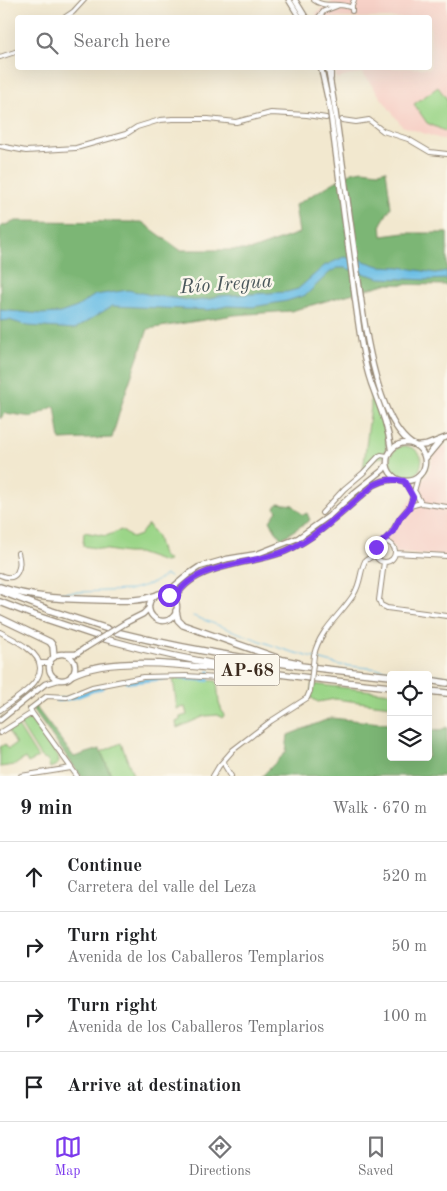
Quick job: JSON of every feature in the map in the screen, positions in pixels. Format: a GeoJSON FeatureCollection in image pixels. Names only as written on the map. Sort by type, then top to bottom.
{"type":"FeatureCollection","features":[{"type":"Feature","properties":{"kind":"highway"},"geometry":{"type":"LineString","coordinates":[[0,586],[37,597],[58,599],[138,600],[154,596]]}},
{"type":"Feature","properties":{"kind":"highway"},"geometry":{"type":"LineString","coordinates":[[0,591],[52,611],[108,629]]}},
{"type":"Feature","properties":{"kind":"highway"},"geometry":{"type":"LineString","coordinates":[[0,602],[97,636]]}},
{"type":"Feature","properties":{"kind":"highway"},"geometry":{"type":"LineString","coordinates":[[176,611],[178,620],[183,625],[283,660],[312,666],[387,675]]}},
{"type":"Feature","properties":{"kind":"highway"},"geometry":{"type":"LineString","coordinates":[[0,618],[50,642],[53,646],[54,657]]}},
{"type":"Feature","properties":{"kind":"highway","name":"AP-68"},"geometry":{"type":"LineString","coordinates":[[116,632],[224,656],[313,669],[387,676]]}},
{"type":"Feature","properties":{"kind":"highway","name":"AP-68"},"geometry":{"type":"LineString","coordinates":[[105,639],[164,655],[229,667],[387,687]]}},
{"type":"Feature","properties":{"kind":"highway"},"geometry":{"type":"LineString","coordinates":[[72,676],[80,672],[108,667],[161,664],[353,683]]}},
{"type":"Feature","properties":{"kind":"highway"},"geometry":{"type":"LineString","coordinates":[[432,680],[447,682]]}},
{"type":"Feature","properties":{"kind":"highway"},"geometry":{"type":"LineString","coordinates":[[432,691],[447,693]]}},
{"type":"Feature","properties":{"kind":"main road"},"geometry":{"type":"LineString","coordinates":[[289,0],[298,15]]}},
{"type":"Feature","properties":{"kind":"main road"},"geometry":{"type":"LineString","coordinates":[[295,0],[304,15]]}},
{"type":"Feature","properties":{"kind":"main road"},"geometry":{"type":"LineString","coordinates":[[165,594],[190,572],[199,567],[266,551],[308,533],[383,470],[391,449],[385,418],[371,382],[364,357],[330,109],[321,70]]}},
{"type":"Feature","properties":{"kind":"main road"},"geometry":{"type":"LineString","coordinates":[[149,608],[151,614],[156,619],[164,621],[172,618],[176,611],[175,600],[182,587],[203,573],[271,556],[308,540],[374,485],[396,479],[411,480],[418,477],[424,468],[425,459],[423,453],[405,439],[394,422],[376,378],[367,343],[329,70]]}},
{"type":"Feature","properties":{"kind":"main road"},"geometry":{"type":"LineString","coordinates":[[391,449],[399,444],[426,445],[447,436]]}},
{"type":"Feature","properties":{"kind":"main road"},"geometry":{"type":"LineString","coordinates":[[425,459],[441,439]]}},
{"type":"Feature","properties":{"kind":"main road"},"geometry":{"type":"LineString","coordinates":[[386,464],[396,479]]}},
{"type":"Feature","properties":{"kind":"main road"},"geometry":{"type":"LineString","coordinates":[[45,684],[50,672],[50,663],[54,657],[80,652],[143,614],[149,608],[154,596],[165,594],[175,600]]}},
{"type":"Feature","properties":{"kind":"main road"},"geometry":{"type":"LineString","coordinates":[[143,614],[151,614]]}},
{"type":"Feature","properties":{"kind":"main road"},"geometry":{"type":"LineString","coordinates":[[0,720],[45,684],[65,680],[72,676],[80,652]]}},
{"type":"Feature","properties":{"kind":"main road"},"geometry":{"type":"LineString","coordinates":[[64,655],[73,660],[75,667]]}},
{"type":"Feature","properties":{"kind":"main road"},"geometry":{"type":"LineString","coordinates":[[50,672],[53,677],[59,680]]}},
{"type":"Feature","properties":{"kind":"street"},"geometry":{"type":"LineString","coordinates":[[68,15],[84,0]]}},
{"type":"Feature","properties":{"kind":"street"},"geometry":{"type":"LineString","coordinates":[[314,0],[324,5],[339,1],[348,8]]}},
{"type":"Feature","properties":{"kind":"street"},"geometry":{"type":"LineString","coordinates":[[321,15],[324,11],[348,8],[353,1]]}},
{"type":"Feature","properties":{"kind":"street"},"geometry":{"type":"LineString","coordinates":[[0,57],[15,53]]}},
{"type":"Feature","properties":{"kind":"street"},"geometry":{"type":"LineString","coordinates":[[0,146],[26,151],[76,148],[101,139],[126,134],[138,127],[160,120],[208,119],[236,122],[271,113],[307,114],[326,118]]}},
{"type":"Feature","properties":{"kind":"street"},"geometry":{"type":"LineString","coordinates":[[343,120],[356,122],[368,120],[383,131],[408,139],[430,152],[447,154]]}},
{"type":"Feature","properties":{"kind":"street"},"geometry":{"type":"LineString","coordinates":[[322,513],[378,457],[388,456]]}},
{"type":"Feature","properties":{"kind":"street"},"geometry":{"type":"LineString","coordinates":[[213,776],[233,750],[271,721],[307,698],[310,691],[314,655],[323,632],[355,592],[365,561],[375,554],[376,547],[388,537],[410,506],[418,477]]}},
{"type":"Feature","properties":{"kind":"street"},"geometry":{"type":"LineString","coordinates":[[404,481],[413,497]]}},
{"type":"Feature","properties":{"kind":"street"},"geometry":{"type":"LineString","coordinates":[[415,492],[421,503]]}},
{"type":"Feature","properties":{"kind":"street"},"geometry":{"type":"LineString","coordinates":[[410,506],[421,503],[447,507]]}},
{"type":"Feature","properties":{"kind":"street"},"geometry":{"type":"LineString","coordinates":[[384,562],[393,558],[395,553],[388,537]]}},
{"type":"Feature","properties":{"kind":"street"},"geometry":{"type":"LineString","coordinates":[[383,542],[391,544]]}},
{"type":"Feature","properties":{"kind":"street"},"geometry":{"type":"LineString","coordinates":[[0,575],[8,578],[19,572],[20,561],[18,553]]}},
{"type":"Feature","properties":{"kind":"street"},"geometry":{"type":"LineString","coordinates":[[395,553],[447,556]]}},
{"type":"Feature","properties":{"kind":"street"},"geometry":{"type":"LineString","coordinates":[[375,554],[384,562]]}},
{"type":"Feature","properties":{"kind":"street"},"geometry":{"type":"LineString","coordinates":[[384,562],[381,605],[387,608],[447,616]]}},
{"type":"Feature","properties":{"kind":"street"},"geometry":{"type":"LineString","coordinates":[[0,710],[34,684],[40,672],[39,663],[35,655],[28,648],[1,634]]}},
{"type":"Feature","properties":{"kind":"street"},"geometry":{"type":"LineString","coordinates":[[39,663],[50,663]]}},
{"type":"Feature","properties":{"kind":"street"},"geometry":{"type":"LineString","coordinates":[[77,776],[32,714],[30,709],[41,699],[47,696],[67,697],[82,689],[120,680],[163,676],[217,678]]}},
{"type":"Feature","properties":{"kind":"street"},"geometry":{"type":"LineString","coordinates":[[0,733],[32,714]]}},
{"type":"Feature","properties":{"kind":"street"},"geometry":{"type":"LineString","coordinates":[[224,761],[231,776]]}},
{"type":"Feature","properties":{"kind":"street"},"geometry":{"type":"LineString","coordinates":[[21,776],[71,768]]}},
{"type":"Feature","properties":{"kind":"shaded area"},"geometry":{"type":"Polygon","coordinates":[[[335,0],[447,0],[447,141],[402,126],[362,72],[337,79],[335,70],[432,70],[432,15],[317,15],[316,13],[335,0]]]}},
{"type":"Feature","properties":{"kind":"shaded area"},"geometry":{"type":"Polygon","coordinates":[[[447,445],[447,556],[395,553],[394,547],[386,542],[386,539],[413,497],[420,502],[419,492],[422,482],[430,469],[432,459],[437,451],[447,445]]]}},
{"type":"Feature","properties":{"kind":"green space"},"geometry":{"type":"Polygon","coordinates":[[[438,87],[447,99],[447,132],[427,123],[414,104],[438,87]]]}},
{"type":"Feature","properties":{"kind":"green space"},"geometry":{"type":"Polygon","coordinates":[[[362,170],[379,172],[386,170],[391,207],[381,224],[382,236],[405,233],[447,233],[447,285],[385,284],[291,311],[234,315],[148,329],[112,438],[60,440],[55,406],[32,417],[5,413],[0,419],[0,227],[16,221],[142,222],[180,250],[252,250],[299,233],[295,205],[352,172],[362,170]]]}},
{"type":"Feature","properties":{"kind":"green space"},"geometry":{"type":"Polygon","coordinates":[[[370,393],[383,424],[386,448],[384,457],[377,458],[363,471],[371,406],[370,393]]]}},
{"type":"Feature","properties":{"kind":"green space"},"geometry":{"type":"Polygon","coordinates":[[[401,446],[414,449],[421,459],[420,468],[415,475],[408,478],[395,472],[391,466],[390,459],[393,452],[401,446]]]}},
{"type":"Feature","properties":{"kind":"green space"},"geometry":{"type":"Polygon","coordinates":[[[278,503],[293,505],[303,515],[307,513],[310,520],[281,539],[270,521],[277,511],[275,508],[278,503]]]}},
{"type":"Feature","properties":{"kind":"green space"},"geometry":{"type":"Polygon","coordinates":[[[148,524],[157,537],[162,555],[169,561],[164,562],[138,553],[126,553],[83,546],[84,532],[106,536],[121,530],[132,538],[140,535],[148,524]]]}},
{"type":"Feature","properties":{"kind":"green space"},"geometry":{"type":"Polygon","coordinates":[[[173,678],[217,681],[219,703],[224,716],[222,718],[218,715],[205,716],[177,728],[176,722],[180,720],[180,717],[187,715],[185,707],[177,709],[173,678]]]}},
{"type":"Feature","properties":{"kind":"green space"},"geometry":{"type":"Polygon","coordinates":[[[312,684],[387,693],[387,706],[335,699],[318,702],[310,697],[312,684]]]}},
{"type":"Feature","properties":{"kind":"green space"},"geometry":{"type":"Polygon","coordinates":[[[35,706],[74,757],[100,749],[111,776],[81,776],[33,710],[35,706]]]}},
{"type":"Feature","properties":{"kind":"green space"},"geometry":{"type":"Polygon","coordinates":[[[30,718],[58,756],[59,762],[57,765],[50,768],[48,760],[40,756],[20,724],[30,718]]]}},
{"type":"Feature","properties":{"kind":"green space"},"geometry":{"type":"Polygon","coordinates":[[[331,718],[387,724],[387,761],[432,761],[432,730],[438,731],[447,727],[447,776],[262,776],[286,752],[288,735],[331,718]]]}},
{"type":"Feature","properties":{"kind":"green space"},"geometry":{"type":"Polygon","coordinates":[[[18,726],[38,758],[28,763],[25,758],[15,765],[0,767],[0,747],[5,744],[8,749],[16,744],[8,731],[18,726]]]}},
{"type":"Feature","properties":{"kind":"green space"},"geometry":{"type":"Polygon","coordinates":[[[121,743],[133,776],[112,776],[101,752],[121,743]]]}},
{"type":"Feature","properties":{"kind":"water"},"geometry":{"type":"Polygon","coordinates":[[[344,257],[379,266],[400,267],[435,273],[447,271],[447,279],[380,278],[345,268],[337,268],[306,295],[287,301],[253,307],[227,306],[209,310],[112,306],[75,329],[28,326],[9,320],[0,321],[0,310],[41,314],[60,313],[77,307],[95,295],[128,290],[194,301],[218,296],[287,292],[298,289],[324,266],[344,257]]]}},
{"type":"Feature","properties":{"kind":"waterway"},"geometry":{"type":"LineString","coordinates":[[29,590],[54,593],[130,590],[153,583],[166,575],[170,577]]}},
{"type":"Feature","properties":{"kind":"waterway"},"geometry":{"type":"LineString","coordinates":[[0,580],[16,588]]}},
{"type":"Feature","properties":{"kind":"waterway"},"geometry":{"type":"LineString","coordinates":[[193,616],[285,650],[340,665],[447,676]]}},
{"type":"Feature","properties":{"kind":"waterway"},"geometry":{"type":"LineString","coordinates":[[127,682],[167,678]]}},
{"type":"Feature","properties":{"kind":"waterway"},"geometry":{"type":"LineString","coordinates":[[180,678],[208,680]]}},
{"type":"Feature","properties":{"kind":"waterway"},"geometry":{"type":"LineString","coordinates":[[57,700],[74,697],[103,687]]}},
{"type":"Feature","properties":{"kind":"route"},"geometry":{"type":"LineString","coordinates":[[169,595],[175,600],[182,587],[203,573],[218,568],[264,559],[296,546],[319,532],[374,485],[396,479],[404,481],[413,497],[411,505],[388,537],[376,547]]}},
{"type":"Feature","properties":{"kind":"water label","name":"Río Iregua"},"geometry":{"type":"Point","coordinates":[226,283]}}]}
